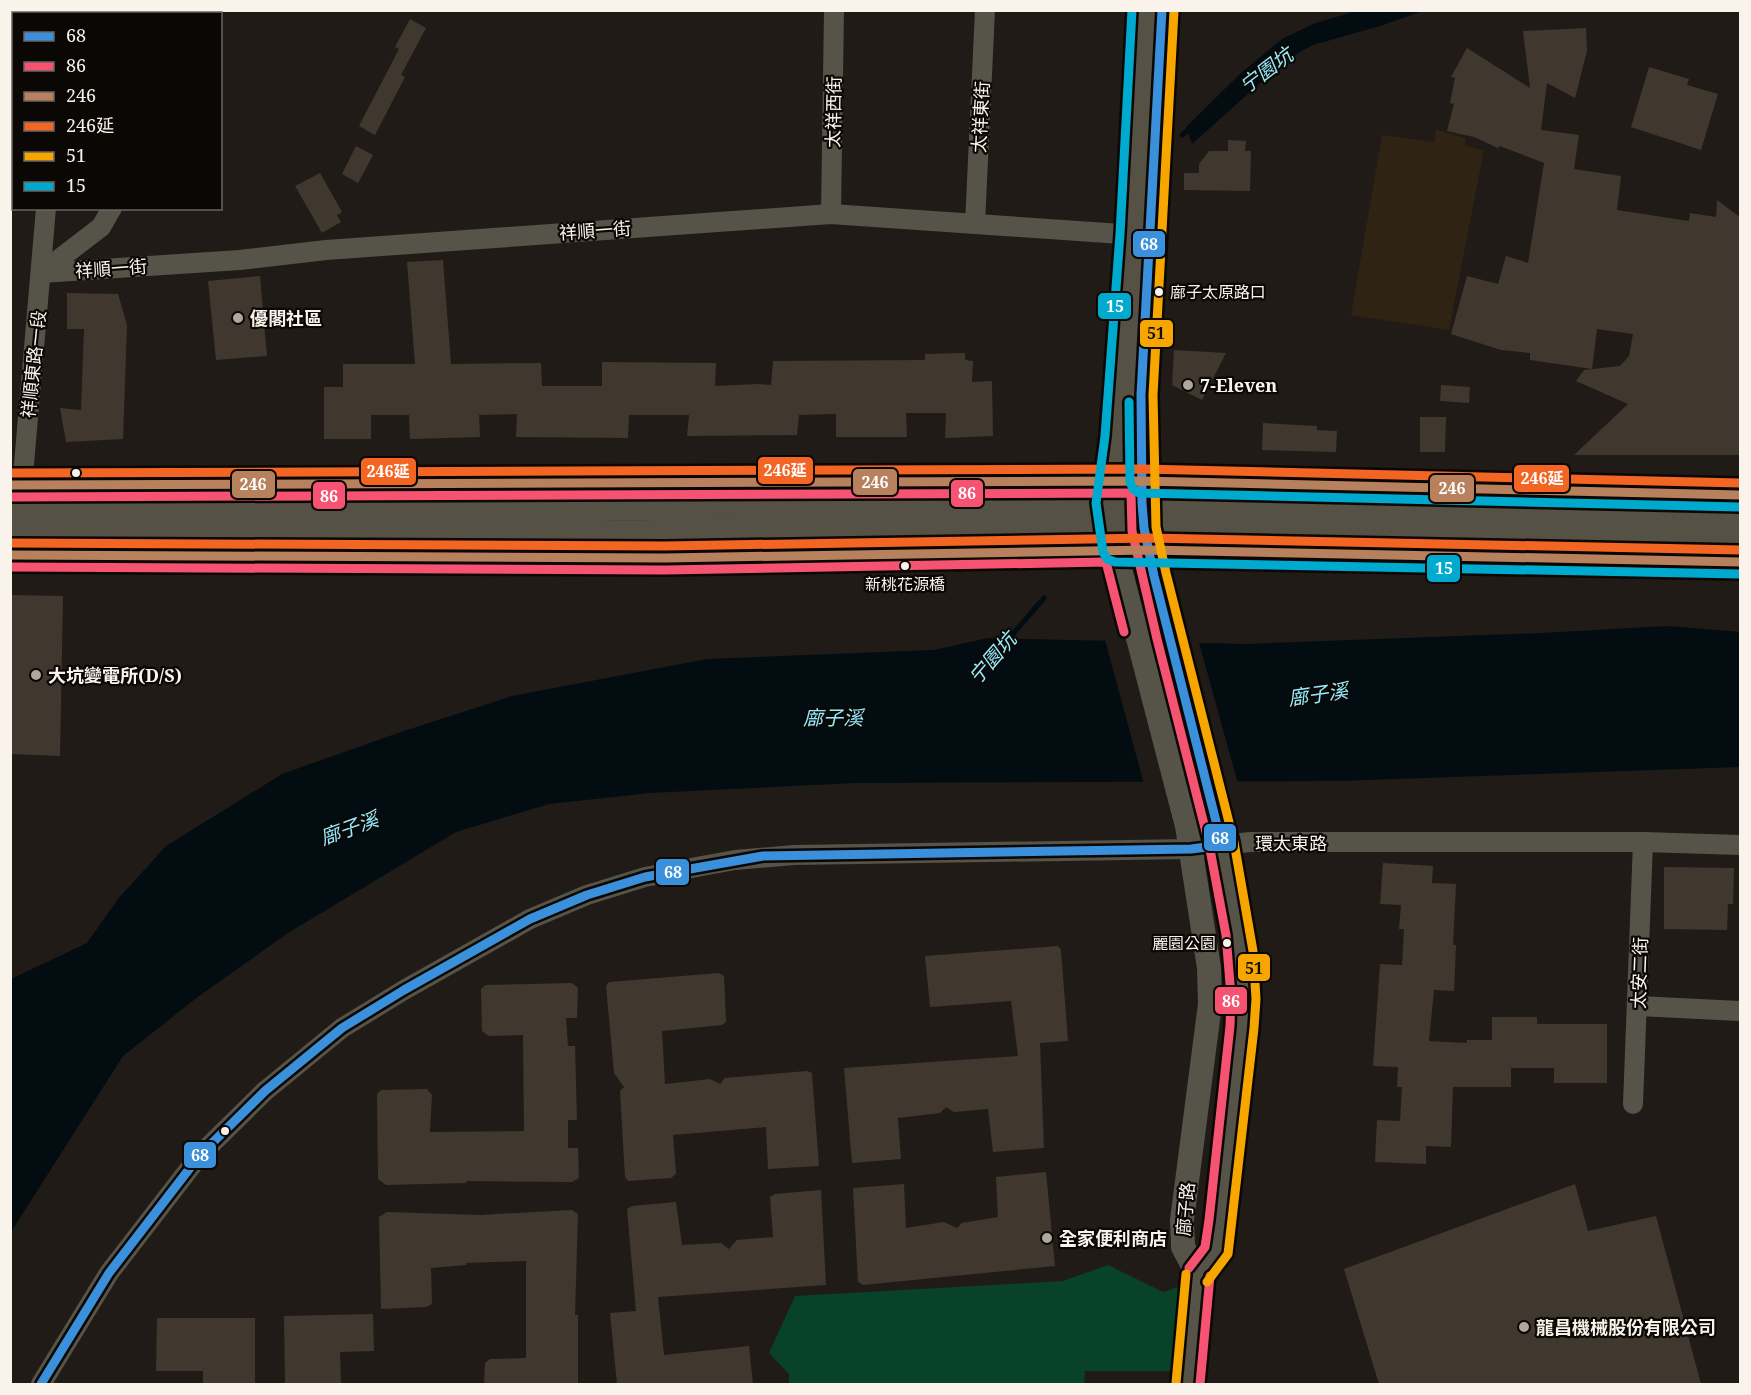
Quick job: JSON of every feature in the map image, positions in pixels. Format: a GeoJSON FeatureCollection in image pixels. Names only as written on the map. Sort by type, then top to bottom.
{"type":"FeatureCollection","features":[{"type":"Feature","properties":{"kind":"main road"},"geometry":{"type":"LineString","coordinates":[[1144,10],[1141,395],[1146,528]]}},
{"type":"Feature","properties":{"kind":"main road"},"geometry":{"type":"LineString","coordinates":[[1111,516],[1117,436],[1141,236],[1162,10]]}},
{"type":"Feature","properties":{"kind":"main road"},"geometry":{"type":"LineString","coordinates":[[1146,528],[1740,495]]}},
{"type":"Feature","properties":{"kind":"main road"},"geometry":{"type":"LineString","coordinates":[[15,520],[617,534],[1111,516],[1146,528],[1740,538]]}},
{"type":"Feature","properties":{"kind":"main road"},"geometry":{"type":"LineString","coordinates":[[15,520],[1111,516],[1146,528],[1740,562]]}},
{"type":"Feature","properties":{"kind":"main road"},"geometry":{"type":"LineString","coordinates":[[1146,528],[1740,516]]}},
{"type":"Feature","properties":{"kind":"street","name":"太祥西街"},"geometry":{"type":"LineString","coordinates":[[831,214],[834,10]]}},
{"type":"Feature","properties":{"kind":"street","name":"太祥東街"},"geometry":{"type":"LineString","coordinates":[[975,224],[985,10]]}},
{"type":"Feature","properties":{"kind":"street","name":"祥順東路一段"},"geometry":{"type":"LineString","coordinates":[[15,520],[46,210]]}},
{"type":"Feature","properties":{"kind":"street"},"geometry":{"type":"LineString","coordinates":[[41,273],[101,227],[111,210]]}},
{"type":"Feature","properties":{"kind":"street","name":"祥順一街"},"geometry":{"type":"LineString","coordinates":[[41,273],[240,260],[326,250],[831,214],[1141,236]]}},
{"type":"Feature","properties":{"kind":"street"},"geometry":{"type":"LineString","coordinates":[[1111,516],[1123,579],[1189,837]]}},
{"type":"Feature","properties":{"kind":"street"},"geometry":{"type":"LineString","coordinates":[[1146,528],[1220,835]]}},
{"type":"Feature","properties":{"kind":"street","name":"環太東路"},"geometry":{"type":"LineString","coordinates":[[41,1384],[93,1298],[133,1240],[200,1155],[250,1105],[342,1028],[530,919],[587,895],[645,877],[764,856],[1220,835],[1250,842],[1643,842],[1740,845]]}},
{"type":"Feature","properties":{"kind":"street","name":"廍子路"},"geometry":{"type":"LineString","coordinates":[[1189,837],[1209,968],[1210,995],[1182,1221],[1182,1247],[1198,1275],[1216,1252],[1244,1000],[1240,952],[1220,835]]}},
{"type":"Feature","properties":{"kind":"street","name":"太安二街"},"geometry":{"type":"LineString","coordinates":[[1633,1104],[1643,842]]}},
{"type":"Feature","properties":{"kind":"street"},"geometry":{"type":"LineString","coordinates":[[1638,1006],[1740,1011]]}},
{"type":"Feature","properties":{"kind":"street"},"geometry":{"type":"LineString","coordinates":[[1188,1384],[1198,1275]]}},
{"type":"Feature","properties":{"kind":"shaded area"},"geometry":{"type":"Polygon","coordinates":[[[1436,130],[1465,138],[1465,146],[1484,150],[1449,330],[1351,315],[1382,135],[1434,142],[1436,130]]]}},
{"type":"Feature","properties":{"kind":"green space"},"geometry":{"type":"Polygon","coordinates":[[[1108,1265],[1163,1292],[1182,1286],[1172,1371],[1085,1371],[1084,1384],[789,1384],[789,1374],[769,1353],[795,1296],[1063,1281],[1108,1265]]]}},
{"type":"Feature","properties":{"kind":"water"},"geometry":{"type":"Polygon","coordinates":[[[1356,11],[1423,11],[1313,45],[1287,59],[1192,144],[1186,127],[1241,73],[1282,39],[1313,24],[1356,11]]]}},
{"type":"Feature","properties":{"kind":"water","name":"廍子溪"},"geometry":{"type":"Polygon","coordinates":[[[1668,626],[1740,632],[1740,767],[1339,781],[855,783],[650,793],[549,804],[456,832],[288,933],[199,996],[123,1056],[11,1232],[11,979],[87,943],[118,899],[166,846],[282,774],[512,696],[707,659],[934,650],[988,638],[1246,644],[1668,626]]]}},
{"type":"Feature","properties":{"kind":"pier"},"geometry":{"type":"Polygon","coordinates":[[[1104,636],[1198,639],[1238,784],[1144,784],[1104,636]]]}},
{"type":"Feature","properties":{"kind":"building"},"geometry":{"type":"Polygon","coordinates":[[[410,19],[426,28],[401,75],[405,77],[375,135],[359,126],[399,49],[395,47],[410,19]]]}},
{"type":"Feature","properties":{"kind":"building"},"geometry":{"type":"Polygon","coordinates":[[[1586,28],[1587,51],[1575,98],[1547,83],[1541,130],[1579,135],[1574,169],[1621,176],[1617,210],[1689,221],[1690,213],[1716,217],[1717,200],[1740,217],[1740,455],[1574,455],[1628,404],[1576,381],[1584,370],[1620,366],[1629,356],[1633,334],[1597,329],[1592,369],[1530,360],[1530,353],[1501,350],[1451,334],[1467,276],[1498,284],[1506,256],[1528,263],[1544,163],[1500,146],[1498,148],[1474,137],[1447,131],[1454,104],[1450,103],[1455,78],[1451,77],[1467,48],[1530,88],[1523,31],[1586,28]]]}},
{"type":"Feature","properties":{"kind":"building"},"geometry":{"type":"Polygon","coordinates":[[[1649,67],[1689,79],[1687,85],[1718,94],[1701,150],[1631,127],[1649,67]]]}},
{"type":"Feature","properties":{"kind":"building"},"geometry":{"type":"Polygon","coordinates":[[[1228,140],[1246,141],[1245,151],[1251,151],[1250,191],[1184,190],[1184,173],[1199,173],[1199,164],[1209,151],[1228,151],[1228,140]]]}},
{"type":"Feature","properties":{"kind":"building"},"geometry":{"type":"Polygon","coordinates":[[[356,146],[373,155],[358,183],[342,174],[356,146]]]}},
{"type":"Feature","properties":{"kind":"building"},"geometry":{"type":"Polygon","coordinates":[[[320,173],[342,212],[337,215],[341,222],[322,233],[295,186],[320,173]]]}},
{"type":"Feature","properties":{"kind":"building"},"geometry":{"type":"Polygon","coordinates":[[[443,260],[451,364],[541,363],[542,386],[602,386],[602,362],[716,363],[715,386],[771,385],[773,361],[925,360],[925,354],[965,353],[965,360],[973,361],[972,382],[992,381],[993,436],[945,438],[946,413],[906,413],[907,437],[836,437],[836,414],[799,415],[797,435],[687,436],[689,415],[629,415],[628,438],[516,437],[517,414],[479,415],[480,437],[410,439],[409,415],[371,415],[371,439],[324,439],[324,387],[343,387],[343,364],[415,364],[407,262],[443,260]]]}},
{"type":"Feature","properties":{"kind":"building","name":"優閣社區"},"geometry":{"type":"Polygon","coordinates":[[[260,276],[267,356],[216,360],[208,281],[260,276]]]}},
{"type":"Feature","properties":{"kind":"building"},"geometry":{"type":"Polygon","coordinates":[[[67,293],[118,294],[127,325],[123,439],[66,442],[60,408],[81,410],[84,329],[67,329],[67,293]]]}},
{"type":"Feature","properties":{"kind":"building"},"geometry":{"type":"Polygon","coordinates":[[[1174,350],[1226,353],[1202,400],[1172,385],[1174,350]]]}},
{"type":"Feature","properties":{"kind":"building"},"geometry":{"type":"Polygon","coordinates":[[[1441,385],[1470,387],[1469,403],[1440,401],[1441,385]]]}},
{"type":"Feature","properties":{"kind":"building"},"geometry":{"type":"Polygon","coordinates":[[[1420,417],[1446,417],[1445,452],[1420,452],[1420,417]]]}},
{"type":"Feature","properties":{"kind":"building"},"geometry":{"type":"Polygon","coordinates":[[[1263,423],[1317,426],[1317,430],[1337,431],[1336,452],[1262,450],[1263,423]]]}},
{"type":"Feature","properties":{"kind":"building","name":"大坑變電所(D/S)"},"geometry":{"type":"Polygon","coordinates":[[[10,595],[63,596],[60,756],[10,754],[10,595]]]}},
{"type":"Feature","properties":{"kind":"building"},"geometry":{"type":"Polygon","coordinates":[[[1383,863],[1433,866],[1432,883],[1456,884],[1453,945],[1456,945],[1454,991],[1434,990],[1429,1041],[1467,1043],[1467,1040],[1492,1040],[1492,1017],[1537,1017],[1537,1024],[1607,1024],[1607,1083],[1554,1083],[1554,1068],[1511,1068],[1511,1087],[1453,1087],[1451,1147],[1426,1146],[1426,1164],[1375,1162],[1377,1120],[1400,1121],[1402,1087],[1397,1087],[1398,1067],[1373,1066],[1380,964],[1402,965],[1404,929],[1399,929],[1401,905],[1380,904],[1383,863]]]}},
{"type":"Feature","properties":{"kind":"building"},"geometry":{"type":"Polygon","coordinates":[[[1664,867],[1734,868],[1733,904],[1728,904],[1727,930],[1664,929],[1664,867]]]}},
{"type":"Feature","properties":{"kind":"building"},"geometry":{"type":"Polygon","coordinates":[[[1058,946],[1061,950],[1068,1041],[1040,1043],[1044,1148],[993,1152],[988,1109],[954,1112],[946,1107],[940,1113],[898,1118],[901,1159],[852,1163],[844,1068],[1018,1056],[1011,1001],[930,1007],[925,956],[1058,946]]]}},
{"type":"Feature","properties":{"kind":"building"},"geometry":{"type":"Polygon","coordinates":[[[719,973],[724,976],[726,1022],[722,1025],[662,1031],[665,1084],[710,1079],[720,1084],[725,1078],[807,1071],[812,1073],[819,1166],[768,1169],[766,1127],[673,1135],[676,1174],[671,1178],[628,1181],[625,1177],[620,1091],[624,1087],[614,1073],[606,986],[609,982],[719,973]]]}},
{"type":"Feature","properties":{"kind":"building"},"geometry":{"type":"Polygon","coordinates":[[[572,983],[578,988],[577,1018],[566,1018],[568,1046],[575,1046],[577,1120],[568,1120],[568,1148],[578,1148],[579,1178],[572,1182],[467,1181],[466,1183],[386,1185],[378,1179],[377,1094],[381,1090],[427,1089],[432,1095],[430,1132],[524,1131],[523,1035],[489,1036],[482,1031],[481,989],[486,985],[572,983]]]}},
{"type":"Feature","properties":{"kind":"building"},"geometry":{"type":"Polygon","coordinates":[[[1046,1172],[1055,1266],[863,1285],[858,1282],[853,1188],[904,1184],[906,1228],[944,1222],[957,1228],[962,1223],[998,1217],[996,1177],[1046,1172]]]}},
{"type":"Feature","properties":{"kind":"building","name":"龍昌機械股份有限公司"},"geometry":{"type":"Polygon","coordinates":[[[1575,1184],[1588,1231],[1656,1216],[1701,1384],[1379,1384],[1344,1269],[1575,1184]]]}},
{"type":"Feature","properties":{"kind":"building"},"geometry":{"type":"Polygon","coordinates":[[[821,1190],[826,1285],[658,1297],[664,1355],[749,1346],[753,1384],[617,1384],[610,1313],[636,1311],[627,1209],[632,1206],[676,1202],[682,1245],[721,1243],[729,1249],[737,1240],[773,1237],[770,1197],[775,1194],[821,1190]]]}},
{"type":"Feature","properties":{"kind":"building"},"geometry":{"type":"Polygon","coordinates":[[[572,1210],[578,1214],[575,1315],[578,1315],[578,1384],[484,1384],[485,1363],[490,1359],[526,1358],[526,1261],[466,1263],[466,1265],[431,1268],[432,1304],[426,1307],[381,1309],[379,1217],[387,1212],[480,1215],[572,1210]]]}},
{"type":"Feature","properties":{"kind":"building"},"geometry":{"type":"Polygon","coordinates":[[[373,1314],[374,1351],[340,1352],[341,1384],[285,1384],[284,1316],[373,1314]]]}},
{"type":"Feature","properties":{"kind":"building"},"geometry":{"type":"Polygon","coordinates":[[[157,1318],[255,1318],[255,1384],[203,1384],[203,1371],[156,1371],[157,1318]]]}},
{"type":"Feature","properties":{"kind":"waterway","name":"宁園坑"},"geometry":{"type":"LineString","coordinates":[[1182,135],[1192,127]]}},
{"type":"Feature","properties":{"kind":"waterway","name":"宁園坑"},"geometry":{"type":"LineString","coordinates":[[1006,642],[1044,598]]}},
{"type":"Feature","properties":{"kind":"transit line","name":"15"},"geometry":{"type":"LineString","coordinates":[[1132,10],[1120,234],[1105,436],[1096,503],[1103,552],[1107,559],[1115,562],[1740,574]]}},
{"type":"Feature","properties":{"kind":"transit line","name":"68"},"geometry":{"type":"LineString","coordinates":[[41,1384],[109,1273],[200,1155],[265,1091],[342,1028],[530,919],[587,895],[645,877],[763,856],[1191,849],[1222,845],[1154,576],[1144,528],[1142,503],[1141,395],[1162,10]]}},
{"type":"Feature","properties":{"kind":"transit line","name":"51"},"geometry":{"type":"LineString","coordinates":[[1174,11],[1153,395],[1156,527],[1234,842],[1253,951],[1256,999],[1228,1254],[1207,1282]]}},
{"type":"Feature","properties":{"kind":"transit line","name":"15"},"geometry":{"type":"LineString","coordinates":[[1129,402],[1130,482],[1133,489],[1139,493],[1740,507]]}},
{"type":"Feature","properties":{"kind":"transit line","name":"246延"},"geometry":{"type":"LineString","coordinates":[[10,473],[1142,469],[1740,483]]}},
{"type":"Feature","properties":{"kind":"transit line","name":"246"},"geometry":{"type":"LineString","coordinates":[[10,485],[1142,481],[1740,495]]}},
{"type":"Feature","properties":{"kind":"transit line","name":"86"},"geometry":{"type":"LineString","coordinates":[[10,497],[1131,493],[1132,531],[1209,844],[1226,935],[1231,996],[1230,1026],[1205,1247],[1189,1268]]}},
{"type":"Feature","properties":{"kind":"transit line","name":"246延"},"geometry":{"type":"LineString","coordinates":[[10,543],[665,546],[1149,538],[1740,550]]}},
{"type":"Feature","properties":{"kind":"transit line","name":"246"},"geometry":{"type":"LineString","coordinates":[[10,555],[665,558],[1149,550],[1740,562]]}},
{"type":"Feature","properties":{"kind":"transit line","name":"86"},"geometry":{"type":"LineString","coordinates":[[10,567],[665,570],[1106,562],[1124,632]]}},
{"type":"Feature","properties":{"kind":"transit line","name":"51"},"geometry":{"type":"LineString","coordinates":[[1176,1383],[1186,1274]]}},
{"type":"Feature","properties":{"kind":"transit line","name":"86"},"geometry":{"type":"LineString","coordinates":[[1200,1384],[1210,1276]]}},
{"type":"Feature","properties":{"kind":"place","name":"廍子太原路口"},"geometry":{"type":"Point","coordinates":[1159,292]}},
{"type":"Feature","properties":{"kind":"place","name":"優閣社區"},"geometry":{"type":"Point","coordinates":[238,318]}},
{"type":"Feature","properties":{"kind":"place","name":"7-Eleven"},"geometry":{"type":"Point","coordinates":[1188,385]}},
{"type":"Feature","properties":{"kind":"place","name":"新桃花源橋"},"geometry":{"type":"Point","coordinates":[905,566]}},
{"type":"Feature","properties":{"kind":"place","name":"大坑變電所(D/S)"},"geometry":{"type":"Point","coordinates":[36,675]}},
{"type":"Feature","properties":{"kind":"place","name":"麗園公園"},"geometry":{"type":"Point","coordinates":[1227,943]}},
{"type":"Feature","properties":{"kind":"place","name":"全家便利商店"},"geometry":{"type":"Point","coordinates":[1047,1238]}},
{"type":"Feature","properties":{"kind":"place","name":"龍昌機械股份有限公司"},"geometry":{"type":"Point","coordinates":[1524,1327]}}]}
